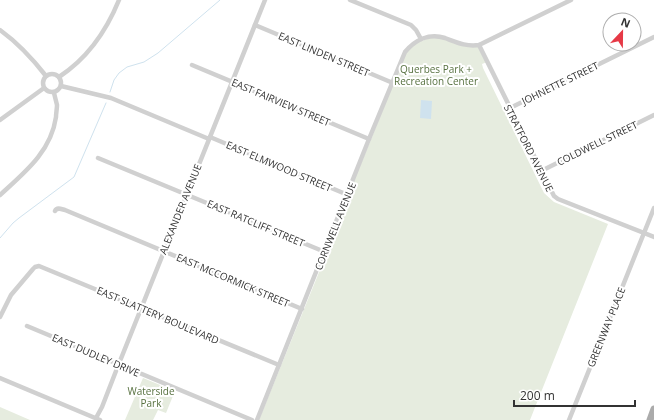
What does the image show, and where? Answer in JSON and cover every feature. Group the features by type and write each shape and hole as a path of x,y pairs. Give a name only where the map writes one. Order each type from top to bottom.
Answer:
{"main road":[{"path":"650,420 654,409"}],"street":[{"path":"59,77 73,67 92,48 99,39 119,0"},
{"name":"ALEXANDER AVENUE","path":"98,419 118,364 265,0"},
{"path":"350,0 411,25 421,39 427,37 441,37 463,45 472,46 479,45 570,0"},
{"name":"EAST LINDEN STREET","path":"255,25 393,83"},
{"path":"0,30 24,49 46,76"},
{"name":"JOHNETTE STREET","path":"510,108 654,37"},
{"name":"CORNWELL AVENUE","path":"257,420 406,52 412,45 421,39"},
{"name":"STRATFORD AVENUE","path":"479,45 555,197 654,238"},
{"name":"EAST FAIRVIEW STREET","path":"192,65 370,139"},
{"path":"55,74 59,77 61,86 58,90 49,92 44,88 42,82 46,76 55,74"},
{"name":"EAST ELMWOOD STREET","path":"61,86 110,98 348,195"},
{"path":"0,120 44,88"},
{"path":"0,195 29,169 50,138 55,121 57,105 54,92"},
{"name":"COLDWELL STREET","path":"541,171 654,115"},
{"name":"EAST RATCLIFF STREET","path":"98,158 325,252"},
{"name":"EAST MCCORMICK STREET","path":"54,211 58,208 65,210 302,309"},
{"name":"GREENWAY PLACE","path":"569,420 654,208"},
{"name":"EAST SLATTERY BOULEVARD","path":"0,317 11,295 33,269 37,266 41,266 279,365"},
{"name":"EAST DUDLEY DRIVE","path":"27,326 252,420"},
{"path":"0,378 98,419"}],"green space":[{"name":"Querbes Park + Recreation Center","path":"434,36 459,44 479,45 487,62 482,64 483,68 544,193 554,202 608,224 530,420 259,420 339,223 337,222 404,55 412,45"},
{"name":"Waterside Park","path":"143,378 175,391 166,413 158,410 153,420 125,420"},
{"path":"0,407 30,420 0,420"}],"water":[{"path":"421,100 432,101 431,119 420,118"}],"waterway":[{"path":"110,92 114,80 119,73 127,67 144,62 158,53 220,0"},
{"path":"0,238 19,218 74,177 106,103"}]}
